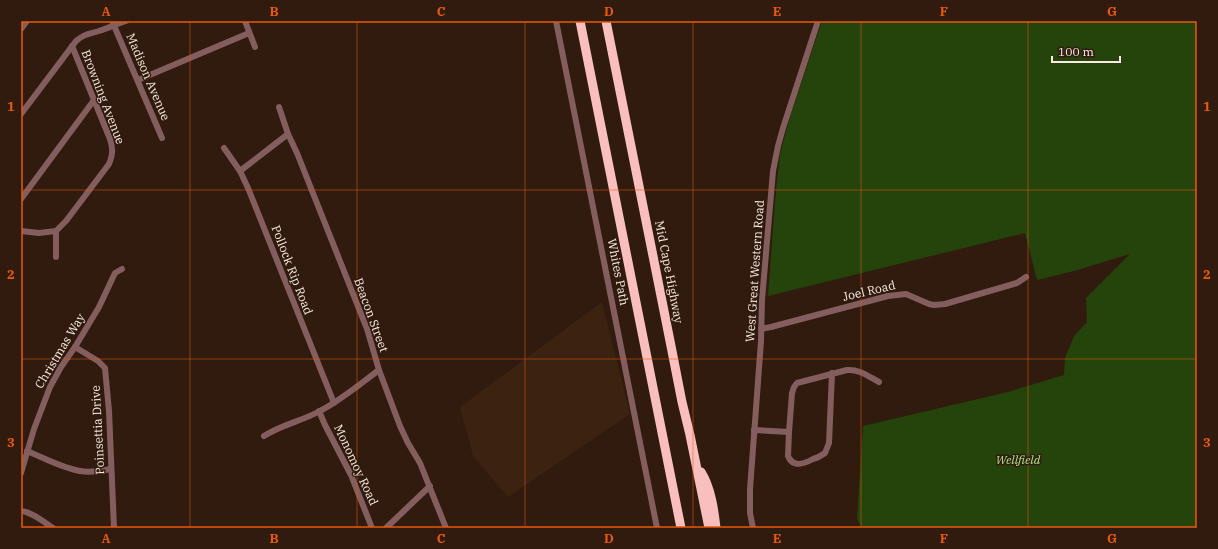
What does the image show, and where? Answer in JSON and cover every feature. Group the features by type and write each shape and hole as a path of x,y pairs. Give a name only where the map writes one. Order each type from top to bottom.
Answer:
{"highway":[{"path":"580,21 681,528"},
{"name":"Mid Cape Highway","path":"606,21 672,353 709,528"},
{"path":"697,466 708,487 716,528"}],"street":[{"path":"21,29 27,21"},
{"path":"21,114 81,36 98,31 113,23 126,21"},
{"path":"245,21 255,47"},
{"name":"Whites Path","path":"556,21 657,528"},
{"name":"West Great Western Road","path":"754,528 750,504 750,478 771,191 777,150 790,104 818,21"},
{"name":"Madison Avenue","path":"113,23 162,138"},
{"path":"138,80 250,33"},
{"name":"Browning Avenue","path":"56,231 66,221 108,164 112,154 110,139 72,46"},
{"path":"21,199 94,100"},
{"name":"Beacon Street","path":"279,107 288,134 357,301 367,329 378,370 400,426 420,463 446,528"},
{"path":"240,171 288,134"},
{"name":"Pollock Rip Road","path":"224,148 240,171 334,403"},
{"path":"21,231 39,233 56,231 56,257"},
{"name":"Christmas Way","path":"21,473 27,451 50,387 61,367 76,347 99,307 115,273 122,269"},
{"name":"Joel Road","path":"761,329 900,294 906,294 925,302 945,304 1017,283 1026,277"},
{"name":"Poinsettia Drive","path":"76,347 106,368 114,528"},
{"path":"264,436 277,428 319,412 334,403 378,370"},
{"path":"832,373 829,443 825,453 805,463 794,463 788,456 792,393 795,384 832,373 847,370 859,371 879,382"},
{"name":"Monomoy Road","path":"319,412 351,475 372,528"},
{"path":"754,430 789,432"},
{"path":"27,451 58,464 80,471 90,472 111,469"},
{"path":"386,528 430,486"},
{"path":"21,511 30,514 53,528"}],"shaded area":[{"path":"602,302 630,414 508,497 473,456 460,407"}],"green space":[{"name":"Wellfield","path":"822,21 1197,21 1197,528 862,528 857,519 863,426 1008,392 1064,375 1065,358 1074,336 1087,322 1086,298 1130,254 1074,271 1037,280 1025,233 768,296 780,154 790,117"}]}
